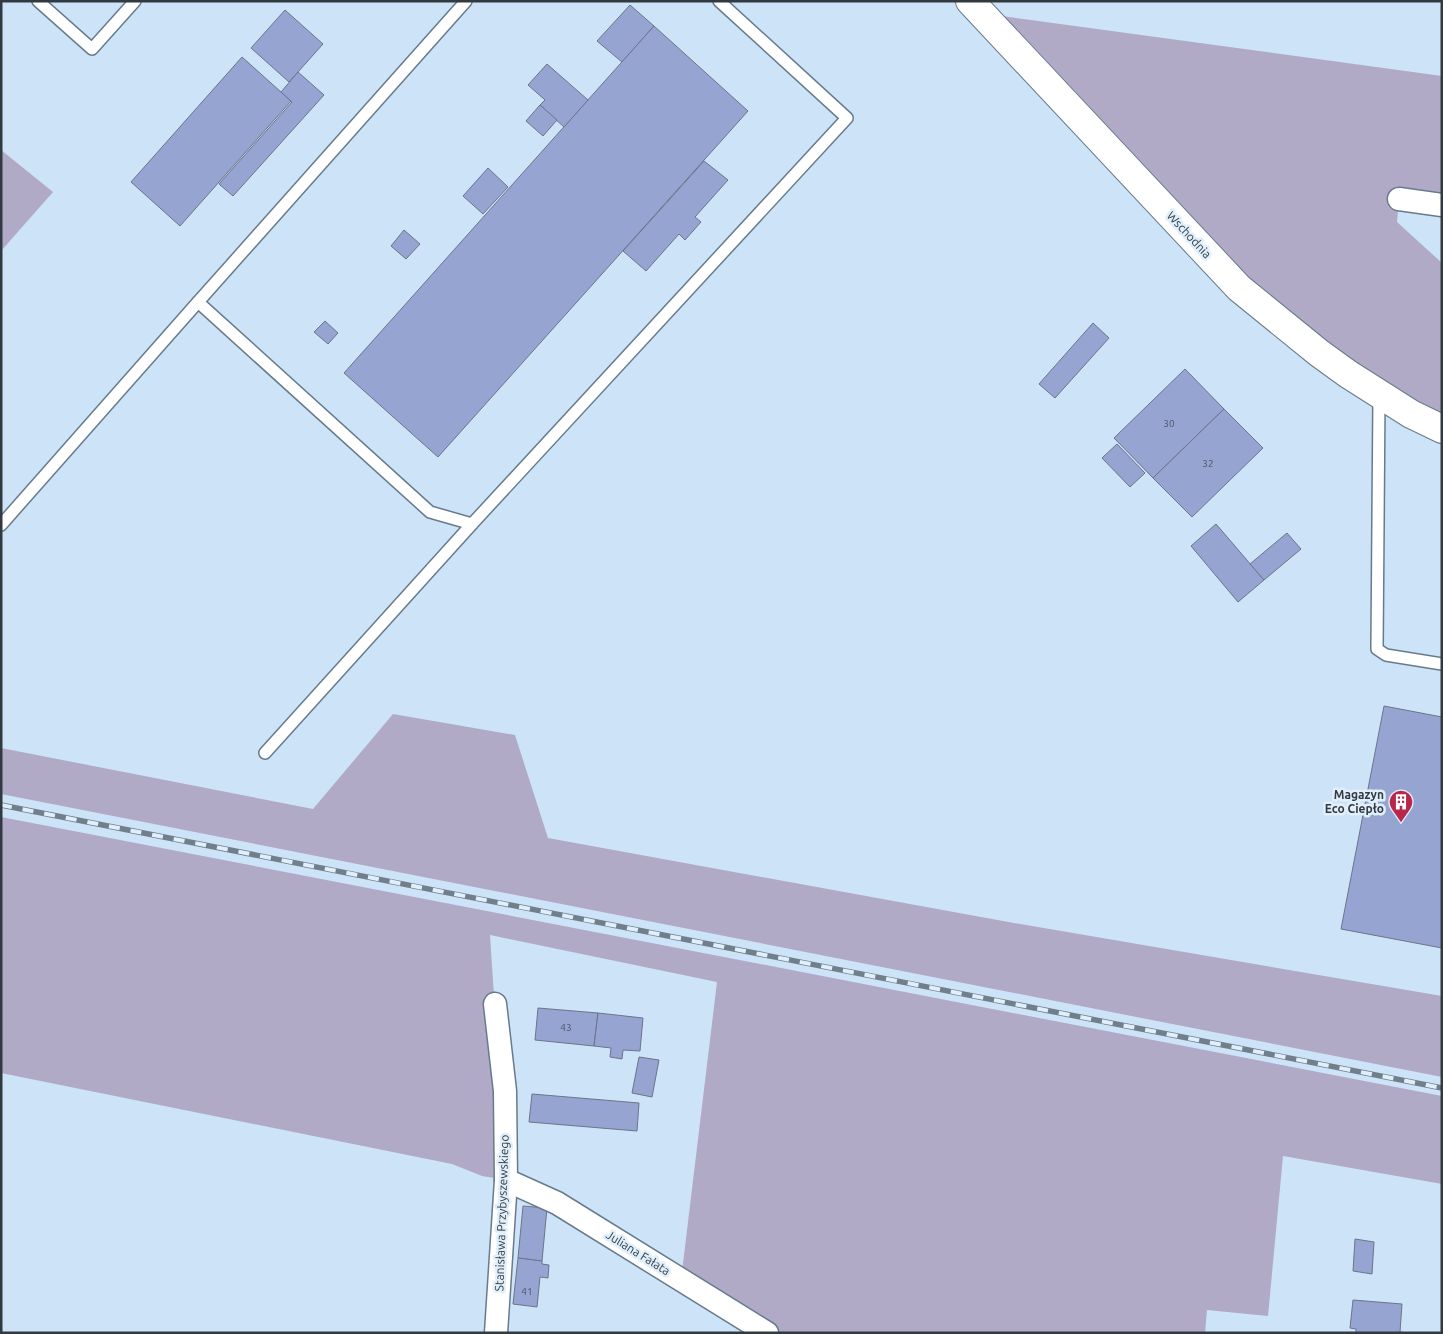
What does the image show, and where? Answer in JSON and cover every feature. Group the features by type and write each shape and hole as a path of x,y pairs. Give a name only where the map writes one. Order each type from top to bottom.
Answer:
{"street":[{"name":"Wschodnia","path":"970,1 1239,288 1319,353 1411,414 1442,429"},
{"path":"1399,199 1442,205"},
{"name":"Stanisława Przybyszewskiego","path":"495,1004 505,1091 506,1180 496,1333"},
{"name":"Juliana Fałata","path":"506,1180 557,1203 767,1333"}],"lane":[{"path":"38,1 92,49 135,1"},
{"path":"1,525 466,1"},
{"path":"265,753 472,524 846,118 719,1"},
{"path":"198,302 430,512 472,524"},
{"path":"1379,394 1377,649 1386,655 1442,664"}],"shaded area":[{"path":"980,13 1442,76 1442,205 1399,199 1397,222 1442,263 1442,429 1319,353"},
{"path":"1,150 53,192 1,251"},
{"path":"393,714 515,735 548,838 1014,923 1442,996 1442,1077 1,794 1,748 313,809"},
{"path":"1,817 1442,1096 1442,1184 1283,1156 1268,1316 1207,1310 1205,1333 767,1333 681,1280 717,982 490,935 506,1180 482,1176 452,1164 1,1073"}],"building":[{"path":"630,5 654,26 622,62 597,41"},
{"path":"285,10 323,44 289,82 251,48"},
{"path":"654,26 748,111 438,457 344,373"},
{"path":"242,57 291,101 180,226 131,182"},
{"path":"547,64 588,100 564,127 540,105 545,100 528,85"},
{"path":"298,72 324,95 233,196 219,184 292,102 281,92"},
{"path":"540,105 557,120 543,136 526,121"},
{"path":"704,161 728,180 695,217 701,222 685,240 679,234 646,271 623,251"},
{"path":"488,168 508,187 483,214 463,196"},
{"path":"404,230 420,244 406,259 391,246"},
{"path":"325,321 338,333 328,344 314,332"},
{"path":"1093,323 1109,338 1055,398 1039,384"},
{"path":"1185,369 1224,409 1153,478 1114,438"},
{"path":"1224,409 1263,448 1192,517 1153,478"},
{"path":"1117,444 1145,473 1130,487 1102,458"},
{"path":"1216,524 1264,580 1238,602 1191,546"},
{"path":"1287,533 1301,549 1264,580 1250,564"},
{"name":"Magazyn Eco Ciepło","path":"1384,706 1442,717 1442,948 1341,929"},
{"path":"538,1008 598,1013 594,1046 535,1040"},
{"path":"598,1013 643,1018 640,1051 623,1050 622,1059 610,1057 611,1048 594,1046"},
{"path":"639,1057 659,1060 652,1097 632,1093"},
{"path":"532,1094 639,1103 637,1131 529,1122"},
{"path":"523,1206 547,1208 542,1261 518,1258"},
{"path":"1355,1239 1374,1242 1372,1274 1353,1271"},
{"path":"518,1258 542,1261 542,1264 549,1265 548,1278 540,1277 537,1307 513,1304"},
{"path":"1353,1300 1402,1304 1400,1332 1407,1333 1356,1333 1356,1329 1350,1328"}],"railway":[{"path":"1,805 1442,1088"}],"place":[{"name":"Magazyn Eco Ciepło","path":"1401,823"}]}
